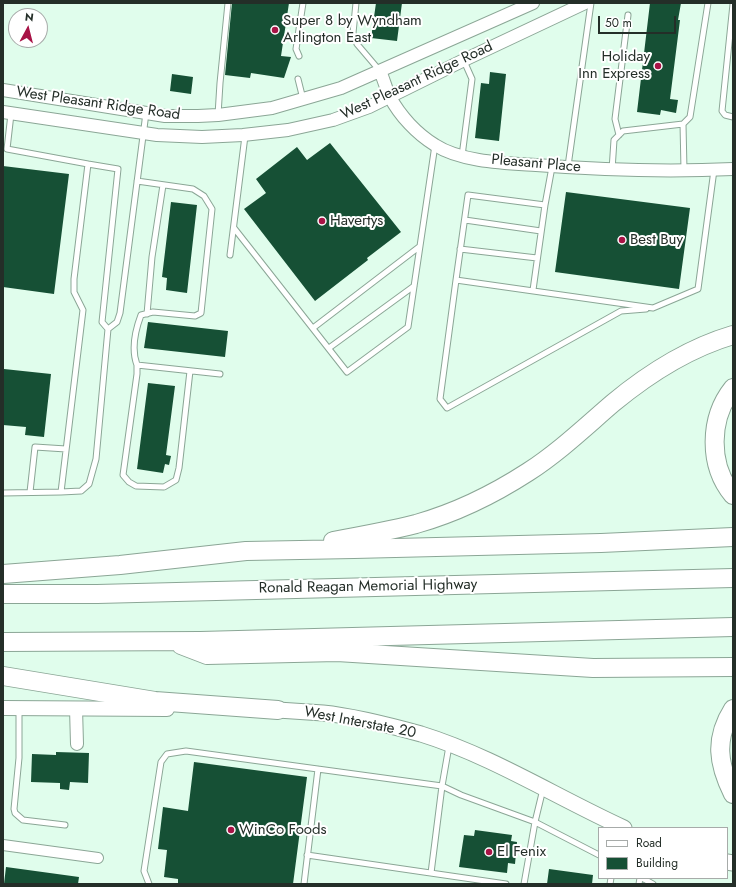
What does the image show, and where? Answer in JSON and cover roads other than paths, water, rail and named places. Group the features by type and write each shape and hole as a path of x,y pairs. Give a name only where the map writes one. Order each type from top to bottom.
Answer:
{"highway":[{"path":"3,574 120,565 333,541 378,533 417,523 473,502 529,472 583,430 613,403 656,372 690,352 720,338 733,335"},
{"path":"733,388 720,409 715,430 714,451 720,472 727,488 733,495"},
{"path":"246,551 593,543 733,537"},
{"name":"Ronald Reagan Memorial Highway","path":"3,594 96,594 733,578"},
{"path":"3,642 171,641 733,627"},
{"path":"171,641 207,655 337,652 593,668 733,667"},
{"path":"3,676 156,701 278,710"},
{"path":"733,709 727,719 721,736 719,752 722,770 733,794"}],"main road":[{"name":"West Interstate 20","path":"3,708 278,710 324,713 372,722 420,734 523,776 590,812 622,827"}],"street":[{"name":"West Pleasant Ridge Road","path":"3,90 171,116 218,115 272,108 341,88 533,3"},
{"name":"West Pleasant Ridge Road","path":"7,113 157,135 202,137 246,135 288,130 333,120 370,107 464,60 586,3"},
{"name":"Pleasant Place","path":"380,72 390,97 404,118 434,145 447,152 501,163 568,168 612,170 733,169"},
{"path":"76,708 77,744"},
{"path":"3,845 98,858"}],"lane":[{"path":"218,115 228,3"},
{"path":"299,56 296,49 302,3"},
{"path":"356,3 353,33 357,44 380,72"},
{"path":"568,168 591,3"},
{"path":"612,170 614,140 623,131 683,124 690,117 708,3"},
{"path":"733,4 722,111 725,115 733,117"},
{"path":"618,135 615,119 628,15"},
{"path":"462,156 472,79 464,60"},
{"path":"298,79 303,99"},
{"path":"3,493 81,491 89,484 96,459 108,329 102,322 118,169 5,150 7,113"},
{"path":"108,329 117,322 120,313 146,113"},
{"path":"683,124 684,170"},
{"path":"230,255 246,135"},
{"path":"234,228 347,372 408,327 434,145"},
{"path":"61,492 83,310 74,292 74,279 88,164"},
{"path":"533,290 552,166"},
{"path":"545,205 468,195 440,399 447,408 620,311 653,308 698,289 714,170"},
{"path":"137,181 193,189 204,196 212,209 200,313 195,316 153,312 141,315 135,334 134,359 137,365 137,374 123,475 129,482 136,486 164,487 176,480 179,468 190,371"},
{"path":"147,314 152,257 163,185"},
{"path":"464,220 541,231"},
{"path":"312,328 420,247"},
{"path":"460,249 537,258"},
{"path":"456,280 653,308"},
{"path":"329,348 414,286"},
{"path":"137,365 220,374"},
{"path":"30,492 36,447 66,448"},
{"path":"19,708 19,758 14,809 15,813 23,820 65,825"},
{"path":"431,873 442,786 449,745"},
{"path":"149,884 144,871 160,762 167,754 186,751 442,786 461,795 535,822 598,854"},
{"path":"304,884 318,769"},
{"path":"524,884 535,822 544,788"},
{"path":"307,855 506,884"},
{"path":"643,879 653,884"}],"place":[{"name":"Super 8 by Wyndham Arlington East","path":"275,30"},
{"name":"Holiday Inn Express","path":"658,66"},
{"name":"Havertys","path":"322,221"},
{"name":"Best Buy","path":"622,240"},
{"name":"WinCo Foods","path":"231,830"},
{"name":"El Fenix","path":"489,852"}]}
